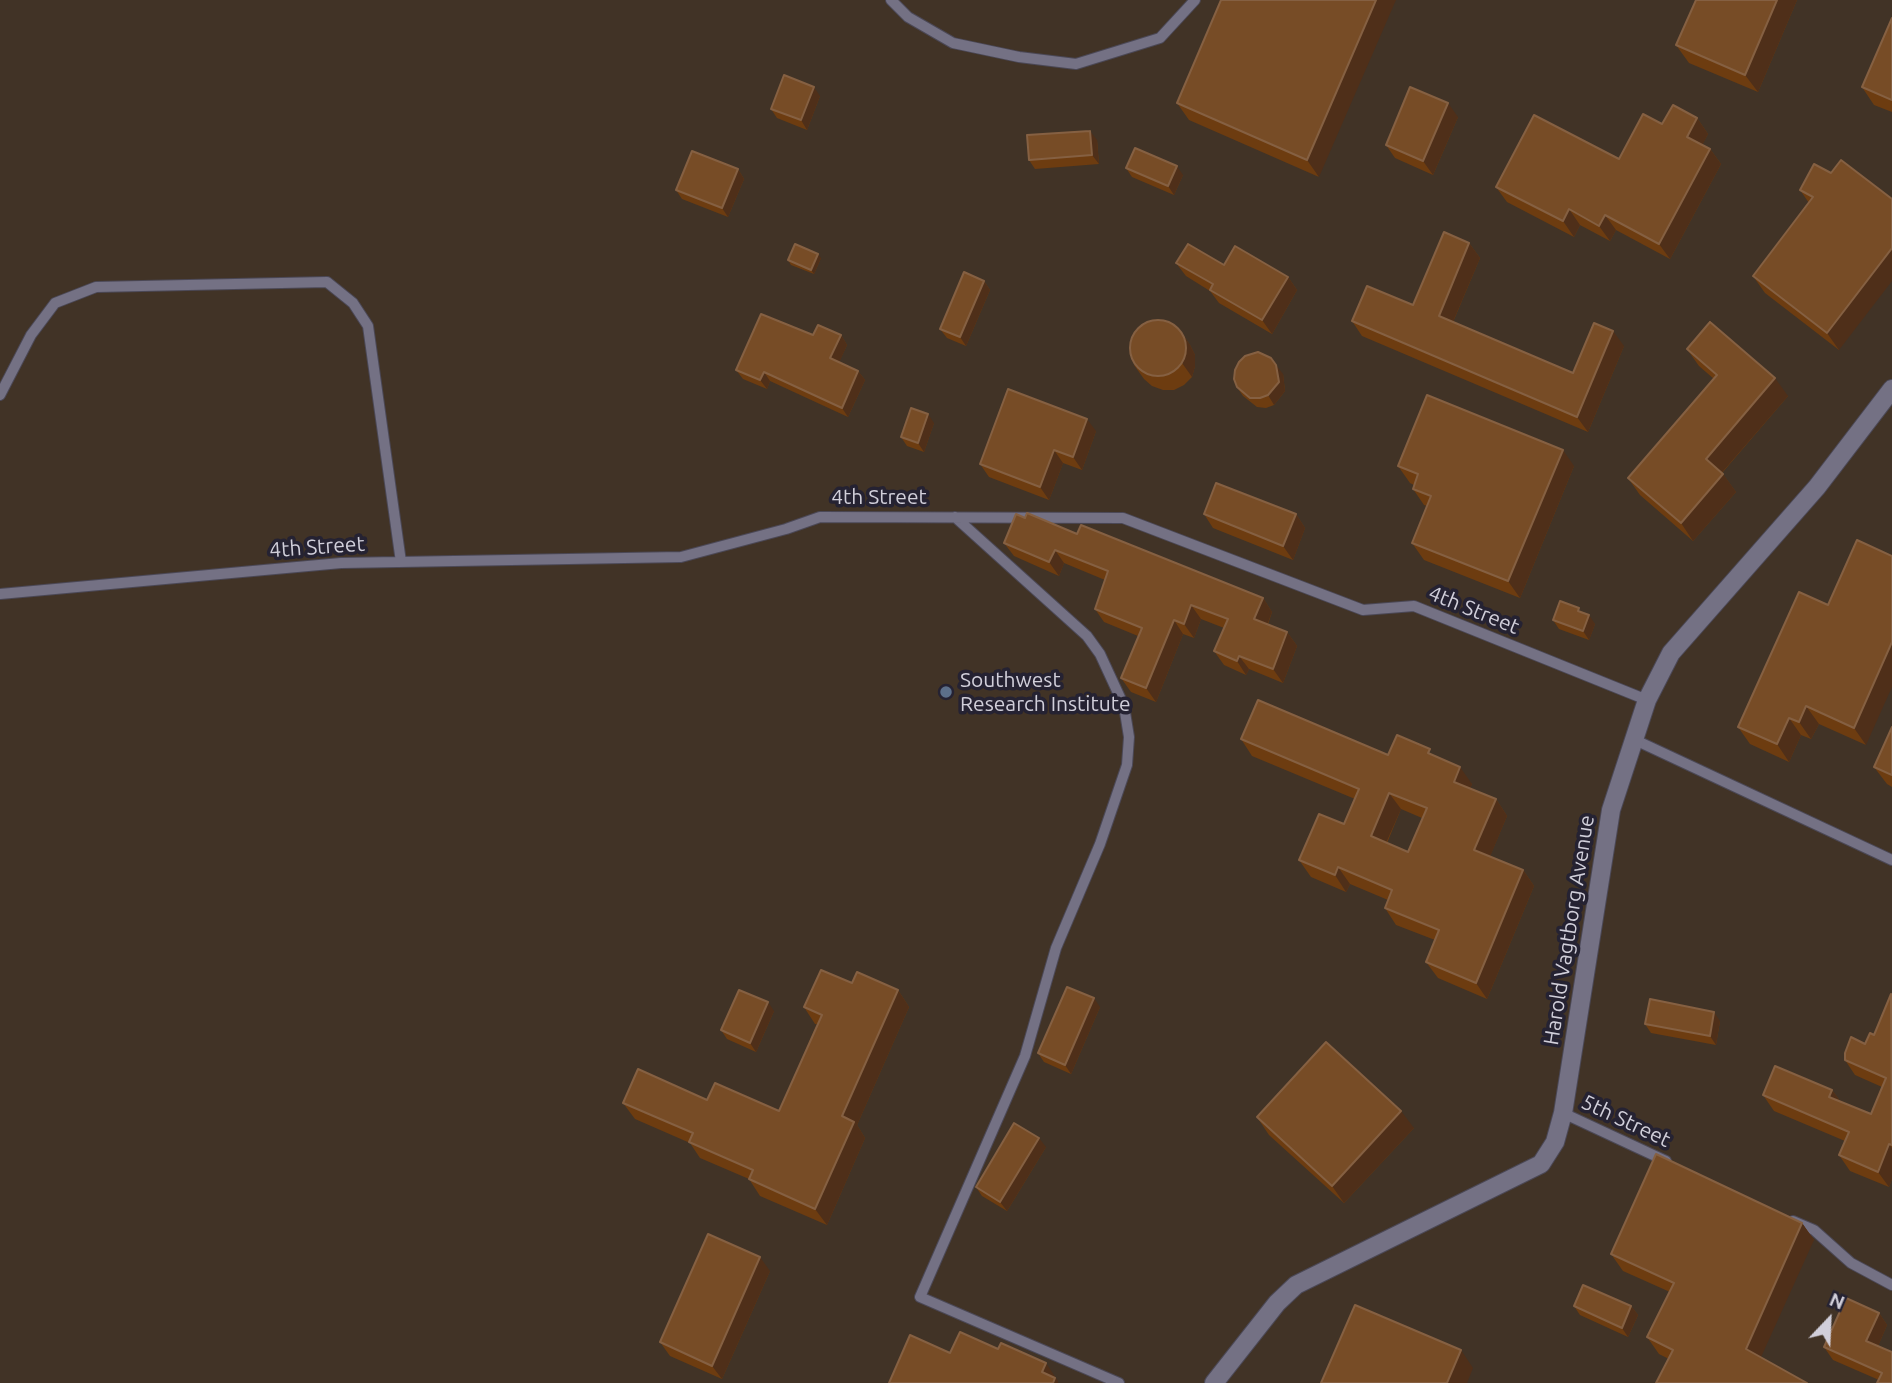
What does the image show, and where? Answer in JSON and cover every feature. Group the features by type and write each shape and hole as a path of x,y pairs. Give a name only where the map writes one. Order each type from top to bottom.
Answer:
{"street":[{"name":"Harold Vagtborg Avenue","path":"1214,1383 1277,1303 1296,1285 1541,1164 1555,1142 1563,1113 1611,810 1647,700 1671,653 1817,487 1892,389"}],"lane":[{"path":"891,0 908,17 953,43 1019,57 1076,64 1160,38 1195,0"},
{"path":"0,395 31,335 55,303 96,287 327,282 353,303 368,326 401,562"},
{"name":"4th Street","path":"0,594 341,563 681,557 820,517 1124,518 1363,610 1414,606 1647,700"},
{"path":"955,517 1087,636 1100,654 1124,706 1129,737 1127,765 1100,844 1055,948 1025,1056 919,1297 1119,1383"},
{"path":"1633,739 1892,860"},
{"name":"5th Street","path":"1563,1113 1679,1168"},
{"path":"1777,1213 1814,1230 1851,1263 1892,1285"}],"shaded area":[{"name":"Southwest Research Institute","path":"0,0 1892,0 1892,1383 0,1383"}],"building":[{"path":"1221,0 1376,0 1307,160 1177,103"},
{"path":"1696,0 1777,0 1745,75 1676,45"},
{"path":"1892,18 1892,100 1862,87"},
{"path":"784,75 814,87 801,120 771,109"},
{"path":"1410,87 1448,103 1423,161 1386,145"},
{"path":"1673,105 1697,118 1687,137 1710,149 1659,244 1605,215 1599,226 1569,209 1563,221 1496,187 1534,115 1619,159 1643,114 1662,124"},
{"path":"1090,131 1092,155 1029,160 1027,135"},
{"path":"1135,148 1177,166 1168,186 1126,168"},
{"path":"692,151 738,169 722,208 676,190"},
{"path":"1841,160 1892,199 1892,248 1827,333 1753,276 1813,197 1800,190 1814,164 1831,173"},
{"path":"1444,232 1469,243 1439,316 1573,373 1594,323 1613,331 1577,417 1352,321 1367,286 1413,305"},
{"path":"795,244 818,254 811,270 788,260"},
{"path":"1188,244 1224,265 1235,246 1288,277 1262,320 1210,290 1213,284 1176,263"},
{"path":"964,272 984,281 960,337 940,329"},
{"path":"761,314 813,335 818,325 841,335 830,358 858,371 842,408 764,372 760,380 736,370"},
{"path":"1152,320 1164,320 1174,324 1182,332 1186,348 1182,364 1174,372 1164,376 1152,376 1142,372 1134,364 1130,354 1130,342 1134,332 1142,324"},
{"path":"1710,322 1775,378 1706,459 1723,474 1681,523 1628,478 1717,375 1687,349"},
{"path":"1258,352 1271,358 1276,365 1279,382 1268,395 1250,398 1237,387 1235,370 1245,356"},
{"path":"1008,389 1087,419 1073,457 1054,450 1040,487 980,464"},
{"path":"1427,395 1563,450 1508,581 1412,543 1431,496 1413,489 1418,474 1398,466"},
{"path":"911,408 928,414 918,443 901,437"},
{"path":"1216,483 1296,514 1283,546 1204,514"},
{"path":"1027,513 1077,534 1081,525 1263,598 1254,619 1287,632 1273,669 1239,656 1237,661 1214,651 1228,619 1191,605 1184,624 1174,620 1146,688 1121,678 1142,628 1095,609 1108,571 1055,550 1049,562 1004,543 1016,514 1025,518"},
{"path":"1857,540 1892,556 1892,642 1854,728 1806,706 1799,722 1789,718 1777,744 1738,727 1799,592 1828,605"},
{"path":"1560,601 1589,615 1583,631 1553,620"},
{"path":"1258,700 1388,755 1397,735 1430,749 1428,753 1460,767 1454,782 1496,799 1474,850 1523,870 1476,983 1426,962 1439,930 1385,908 1392,890 1338,867 1335,875 1299,860 1319,814 1344,824 1359,789 1241,739","holes":["1389,793 1427,808 1408,852 1371,836"]},
{"path":"1892,727 1892,775 1874,767"},
{"path":"821,970 852,983 857,972 898,990 842,1116 854,1122 815,1209 749,1179 753,1170 689,1142 693,1133 623,1103 638,1069 707,1100 715,1083 779,1111 822,1015 804,1007"},
{"path":"1067,987 1094,998 1065,1065 1038,1053"},
{"path":"739,990 768,1002 750,1043 721,1030"},
{"path":"1891,994 1892,1145 1889,1144 1878,1172 1839,1155 1849,1132 1763,1095 1775,1066 1832,1090 1829,1097 1871,1114 1886,1078 1845,1060 1845,1053 1851,1037 1865,1044 1870,1033 1874,1035"},
{"path":"1650,999 1714,1012 1710,1036 1645,1024"},
{"path":"1326,1042 1401,1111 1332,1186 1257,1117"},
{"path":"1014,1123 1039,1138 1000,1202 976,1187"},
{"path":"1656,1154 1802,1223 1746,1349 1807,1383 1656,1383 1673,1350 1647,1337 1674,1283 1611,1254"},
{"path":"708,1234 760,1257 712,1366 660,1342"},
{"path":"1583,1285 1631,1306 1622,1328 1574,1306"},
{"path":"1846,1298 1879,1313 1866,1341 1892,1352 1892,1383 1877,1383 1882,1373 1824,1347"},
{"path":"1355,1305 1461,1350 1447,1383 1321,1383"},
{"path":"960,1332 998,1349 1001,1343 1046,1363 1042,1372 1055,1378 1053,1383 889,1383 910,1335 950,1353"}],"place":[{"name":"Southwest Research Institute","path":"946,692"}]}
